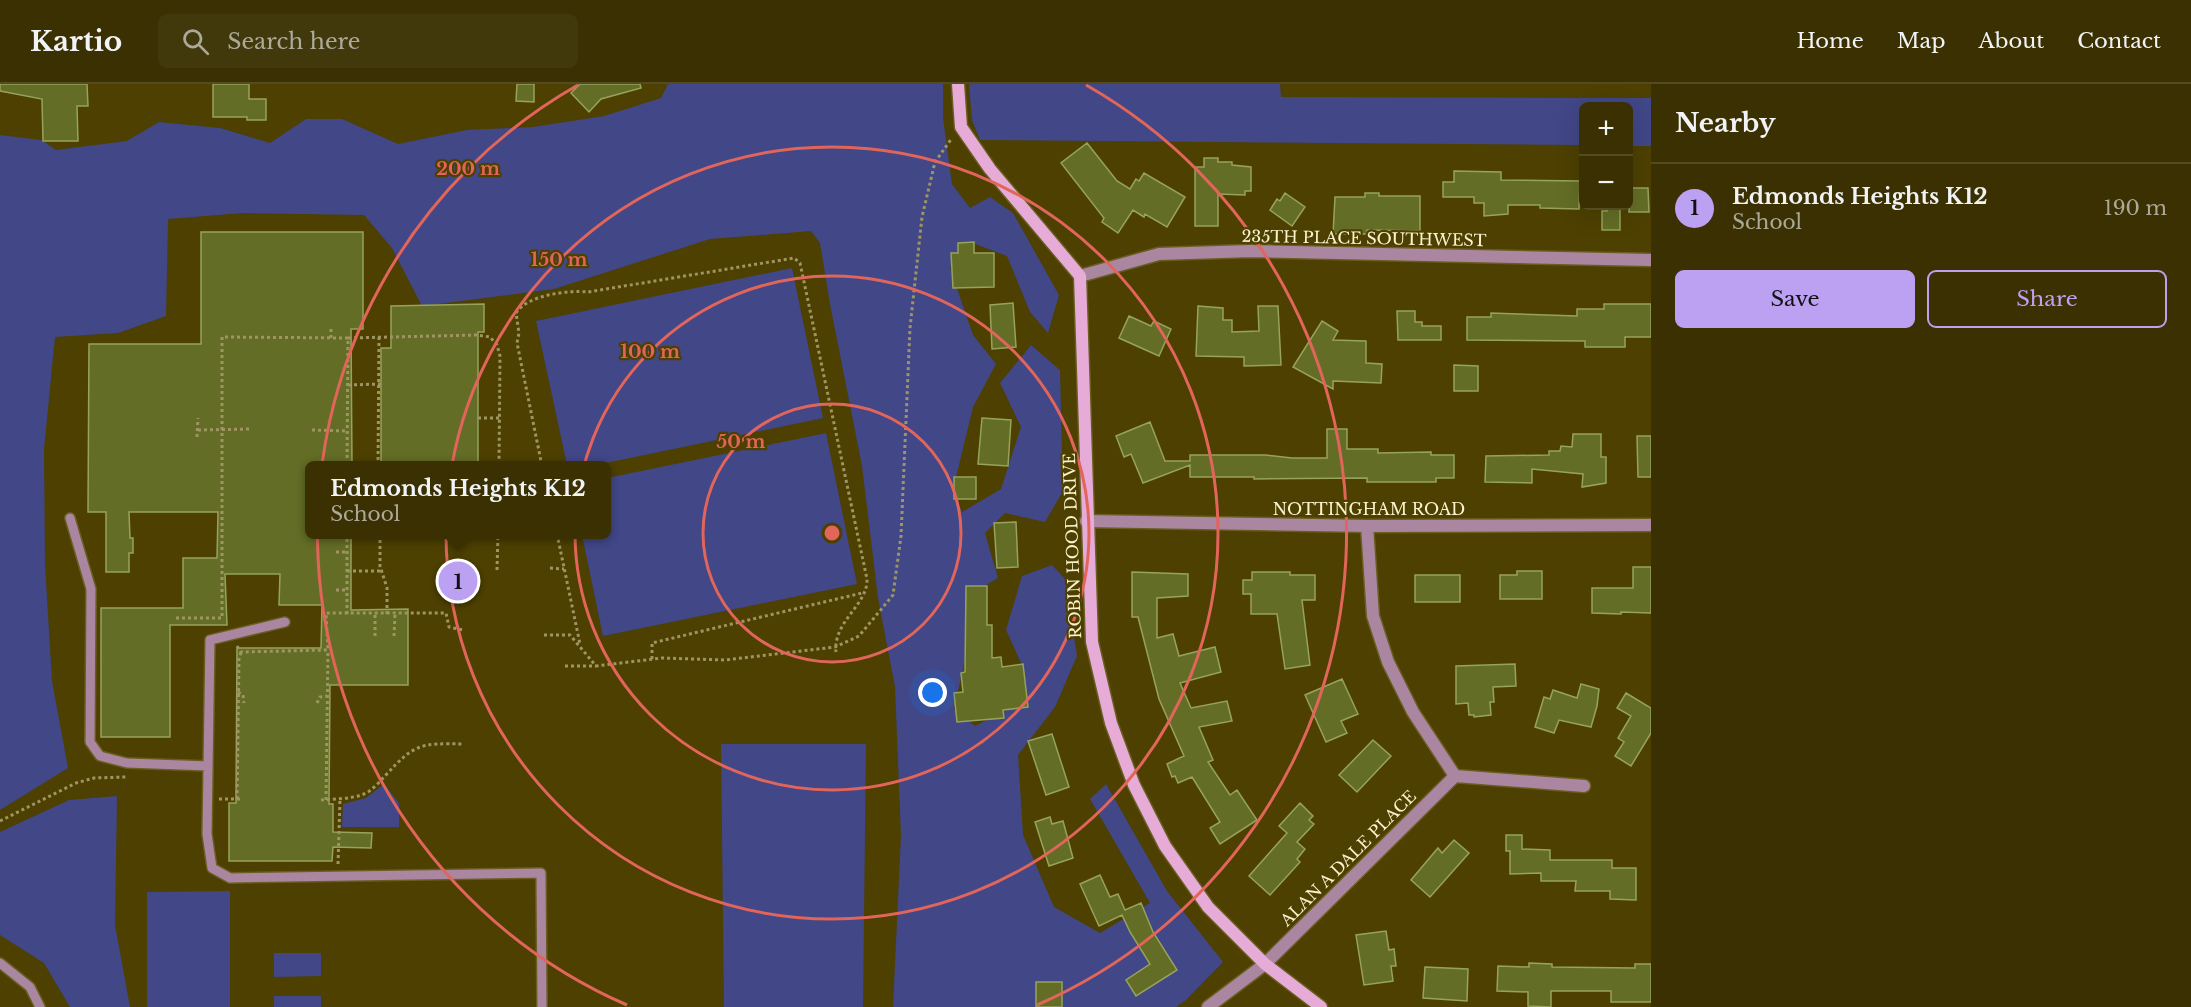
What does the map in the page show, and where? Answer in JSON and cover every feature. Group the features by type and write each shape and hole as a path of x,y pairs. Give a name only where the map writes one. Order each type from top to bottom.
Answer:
{"street":[{"path":"958,84 961,127 990,168 1080,276"},
{"name":"235TH PLACE SOUTHWEST","path":"1080,276 1159,254 1239,252 1651,260"},
{"name":"ROBIN HOOD DRIVE","path":"1080,276 1086,521 1092,642 1111,723 1134,785 1165,846 1208,908 1265,964 1321,1007"},
{"name":"NOTTINGHAM ROAD","path":"1086,521 1367,526 1651,525"},
{"path":"1367,526 1374,616 1388,662 1413,712 1455,776 1584,786"},
{"name":"ALAN A DALE PLACE","path":"1208,1007 1265,964 1455,776"}],"lane":[{"path":"70,518 91,589 90,742 100,756 128,763 208,766"},
{"path":"285,622 210,640 207,834 212,868 230,878 541,873 542,1007"},
{"path":"0,963 6,965 30,987 40,1007"}],"path":[{"path":"565,666 596,666 652,659 725,660 835,647 859,636 893,595 902,536 910,328 922,218 935,162 961,127"},
{"path":"541,461 517,343 519,333 516,313 520,306 552,293 573,290 588,292 794,258 800,263 867,585 838,634 836,652"},
{"path":"237,337 238,329"},
{"path":"331,329 331,338"},
{"path":"176,618 222,618 222,336 348,338 477,335 490,337 497,345 500,356 500,461"},
{"path":"378,461 379,337"},
{"path":"347,461 348,338"},
{"path":"348,385 380,384"},
{"path":"197,437 198,418"},
{"path":"478,418 500,418"},
{"path":"198,430 251,429"},
{"path":"312,430 347,431"},
{"path":"347,539 347,614"},
{"path":"380,539 381,571 387,588 387,614"},
{"path":"497,570 498,539"},
{"path":"558,539 580,646"},
{"path":"336,552 347,552"},
{"path":"550,568 564,569"},
{"path":"347,572 381,571"},
{"path":"336,590 347,590"},
{"path":"652,659 651,643 863,593"},
{"path":"463,630 449,627 446,613 326,613 328,651 324,800 365,794 402,756 415,748 431,743 463,744"},
{"path":"375,614 375,636"},
{"path":"394,636 395,614"},
{"path":"228,634 241,652"},
{"path":"544,635 570,635 596,666"},
{"path":"241,652 328,651"},
{"path":"208,800 238,799 238,658 241,652"},
{"path":"238,692 243,695 244,703"},
{"path":"317,703 320,697 327,695"},
{"path":"0,821 76,783 94,778 126,778 128,763"},
{"path":"338,878 340,799"}],"shaded area":[{"path":"668,84 943,84 943,118 952,184 970,208 990,197 1013,213 1059,295 1048,333 1030,312 1007,256 970,242 950,268 973,335 996,364 973,407 953,490 962,512 1001,489 1021,427 1000,383 1031,345 1060,370 1063,491 1045,522 1005,513 985,533 998,578 969,595 968,647 954,709 975,726 1011,708 1022,665 1006,630 1022,576 1052,565 1065,579 1077,656 1055,707 1018,755 1023,835 1054,907 1100,933 1150,903 1090,799 1106,784 1167,891 1223,962 1186,1000 1176,1007 893,1007 901,835 895,687 878,598 862,466 820,243 811,231 710,239 554,289 422,306 392,248 364,215 243,213 168,219 166,316 118,333 55,337 44,449 45,565 52,681 68,768 0,810 0,135 41,140 56,150 127,141 159,122 220,128 270,143 306,119 342,119 398,144 467,130 533,127 604,116 661,98"},
{"path":"969,84 1280,84 1281,97 1651,98 1651,146 1633,146 1633,102 1579,102 1579,145 980,140 972,120"},
{"path":"792,268 823,418 611,462 566,461 536,321"},
{"path":"826,433 857,584 603,636 583,539 611,539 611,477"},
{"path":"721,744 866,744 863,1007 724,1007"},
{"path":"384,784 399,803 399,827 342,827 343,804 366,798"},
{"path":"117,796 115,925 130,1007 70,1007 44,963 0,935 0,832 69,800"},
{"path":"230,891 230,1007 147,1007 147,892"},
{"path":"274,953 321,953 321,976 274,977"},
{"path":"274,996 321,996 321,1007 274,1007"}],"building":[{"path":"0,84 87,84 88,106 77,106 78,141 43,141 42,99 0,91"},
{"path":"213,84 249,84 249,99 266,99 266,120 247,120 247,117 213,117"},
{"path":"517,84 534,84 534,102 516,101"},
{"path":"580,84 640,84 641,88 601,99 589,112 571,93"},
{"path":"1087,143 1117,181 1130,189 1136,179 1139,181 1144,173 1185,197 1167,227 1133,210 1118,233 1102,222 1104,218 1061,163"},
{"path":"1204,158 1218,158 1218,162 1232,162 1232,165 1251,167 1251,191 1245,191 1245,195 1218,194 1218,226 1195,226 1195,167 1204,167"},
{"path":"1454,171 1501,172 1501,180 1579,181 1579,209 1508,205 1508,214 1484,216 1484,203 1474,203 1474,197 1443,197 1443,182 1454,182"},
{"path":"1633,188 1648,188 1649,212 1629,212 1633,210"},
{"path":"1285,193 1305,207 1292,226 1270,210 1277,199 1280,201"},
{"path":"1365,193 1379,193 1379,196 1420,196 1420,231 1367,230 1367,234 1333,234 1335,197 1365,197"},
{"path":"1620,210 1620,230 1602,230 1602,211"},
{"path":"201,232 363,232 363,329 351,329 352,461 305,461 305,539 351,539 351,610 408,609 408,685 330,685 329,804 333,804 333,832 372,833 371,848 333,847 332,861 229,861 229,803 236,803 237,648 321,648 322,605 279,605 280,574 225,574 227,625 170,625 170,737 101,737 101,608 183,608 183,558 217,558 218,512 129,512 133,553 129,553 129,572 106,572 106,512 88,512 89,344 201,344"},
{"path":"974,242 974,253 994,253 994,287 953,288 951,253 958,253 958,243"},
{"path":"1013,303 1016,347 992,349 990,305"},
{"path":"484,304 484,332 478,332 478,461 381,461 381,348 391,348 391,306"},
{"path":"1604,304 1651,304 1651,337 1625,337 1625,347 1585,347 1585,341 1467,340 1467,317 1491,317 1491,313 1577,316 1577,309 1604,309"},
{"path":"1198,306 1223,308 1223,320 1232,320 1232,332 1259,331 1258,306 1278,306 1281,365 1244,366 1244,357 1196,356"},
{"path":"1397,311 1415,311 1415,322 1422,322 1422,326 1441,326 1441,340 1398,340"},
{"path":"1129,316 1151,326 1154,321 1171,329 1159,356 1119,338"},
{"path":"1322,321 1338,331 1333,340 1366,341 1366,363 1382,364 1381,383 1333,381 1333,389 1293,367"},
{"path":"1454,365 1478,366 1478,391 1454,391"},
{"path":"982,418 1011,420 1008,466 978,464"},
{"path":"1150,422 1165,461 1190,461 1190,455 1327,458 1327,429 1347,429 1347,449 1378,449 1378,453 1431,452 1431,455 1454,455 1454,478 1436,478 1436,482 1367,482 1367,478 1190,477 1190,465 1143,483 1131,454 1124,457 1116,436"},
{"path":"1573,434 1601,434 1601,457 1606,457 1606,483 1582,487 1583,474 1532,469 1532,483 1485,482 1486,456 1549,455 1549,451 1560,451 1561,446 1572,447"},
{"path":"1637,436 1651,436 1651,477 1638,477"},
{"path":"954,477 976,477 976,499 954,499"},
{"path":"1016,522 1018,567 997,568 994,523"},
{"path":"1633,567 1651,567 1651,613 1592,613 1592,588 1633,588"},
{"path":"1517,571 1542,571 1542,599 1500,599 1500,575 1517,575"},
{"path":"1132,572 1188,574 1188,596 1157,598 1157,638 1173,634 1179,656 1215,647 1221,672 1180,683 1191,708 1227,701 1232,721 1199,727 1213,760 1208,762 1230,795 1237,790 1257,820 1220,844 1210,828 1220,822 1192,777 1178,783 1175,776 1172,777 1167,764 1184,756 1159,699 1138,617 1132,617"},
{"path":"1252,572 1290,572 1290,575 1315,575 1315,600 1302,600 1310,665 1285,669 1277,614 1251,614 1251,594 1243,594 1243,580 1252,580"},
{"path":"1415,575 1460,575 1460,602 1415,602"},
{"path":"966,586 987,586 987,625 992,625 992,658 1001,657 1002,667 1023,664 1028,707 1003,710 1004,718 957,722 954,693 963,692 961,673 965,672"},
{"path":"1515,664 1516,686 1493,687 1494,702 1490,702 1491,715 1474,717 1474,715 1469,715 1468,703 1456,704 1456,666"},
{"path":"1342,679 1358,714 1341,721 1347,733 1326,742 1305,695"},
{"path":"1581,684 1599,689 1591,727 1559,720 1554,733 1535,727 1544,697 1550,699 1553,690 1577,698"},
{"path":"1626,693 1651,708 1651,733 1631,766 1615,756 1624,742 1618,738 1631,716 1617,708"},
{"path":"1052,734 1069,787 1046,795 1028,741"},
{"path":"1373,740 1391,756 1357,792 1339,775"},
{"path":"1300,803 1313,816 1309,820 1314,824 1297,842 1305,849 1297,859 1300,862 1270,895 1249,876 1287,833 1279,826"},
{"path":"1050,817 1052,824 1063,821 1073,858 1049,866 1035,822"},
{"path":"1506,835 1522,835 1522,849 1550,850 1550,860 1612,860 1612,868 1636,868 1636,900 1610,899 1610,891 1575,891 1576,881 1541,881 1541,873 1510,874 1510,851 1506,851"},
{"path":"1454,840 1469,853 1430,897 1411,880 1438,848 1442,853"},
{"path":"1100,875 1110,897 1118,894 1125,910 1141,903 1153,932 1177,970 1136,996 1126,980 1150,964 1122,915 1099,926 1080,884"},
{"path":"1386,931 1389,950 1394,949 1396,966 1391,966 1393,981 1364,985 1356,935"},
{"path":"1529,963 1552,964 1552,967 1635,968 1635,964 1651,964 1651,1002 1611,1002 1611,991 1551,991 1551,1007 1528,1006 1528,992 1497,991 1498,966 1529,967"},
{"path":"1425,967 1468,969 1467,1001 1423,998"},
{"path":"1036,982 1062,982 1062,1007 1036,1007"}],"place":[{"name":"Edmonds Heights K12","path":"458,581"}]}
